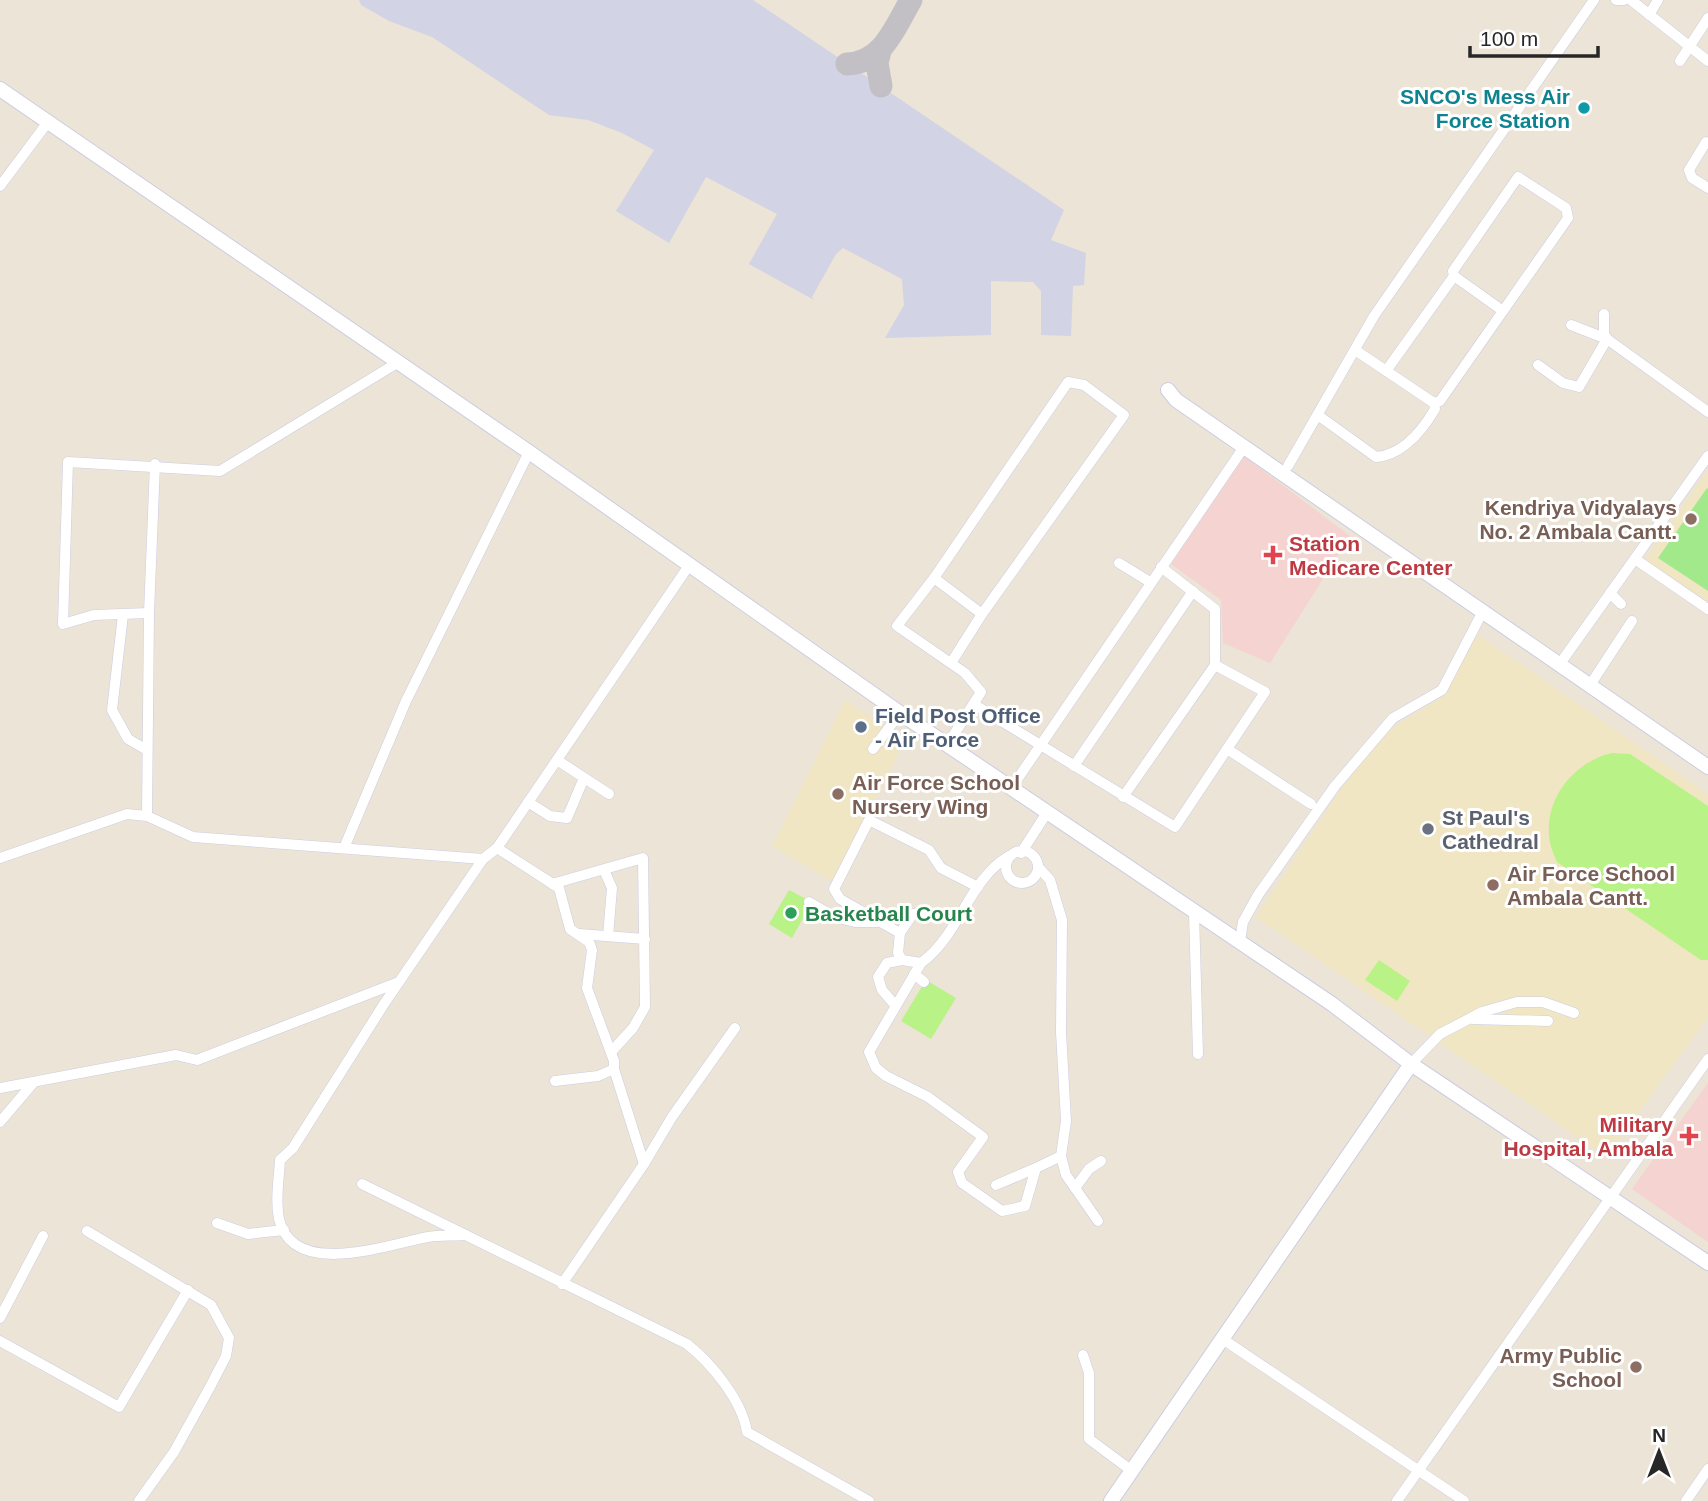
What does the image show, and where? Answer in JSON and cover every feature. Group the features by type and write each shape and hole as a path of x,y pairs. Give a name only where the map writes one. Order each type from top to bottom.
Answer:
{"street":[{"path":"1288,466 1374,316 1594,0"},
{"path":"1616,0 1624,0"},
{"path":"1631,0 1708,61"},
{"path":"1649,15 1658,0"},
{"path":"1680,61 1708,18"},
{"path":"0,89 529,452 901,713 1332,1004 1411,1065 1610,1195 1708,1263"},
{"path":"0,186 48,122"},
{"path":"1706,142 1689,170 1689,175 1708,188"},
{"path":"1355,350 1386,371 1434,402 1440,401 1568,218 1566,208 1518,177 1484,223 1453,271 1454,276 1386,371"},
{"path":"1454,276 1503,311"},
{"path":"1604,314 1604,334 1607,339"},
{"path":"1571,326 1607,339 1708,412"},
{"path":"1538,365 1563,383 1579,387 1607,339"},
{"path":"149,613 94,615 63,624 68,462 155,464 220,471 397,363"},
{"path":"948,744 981,692 978,686 951,663 897,626 934,578 1068,382 1084,385 1124,415 982,614 951,663"},
{"path":"1708,757 1288,466 1170,388 1176,400 1708,767"},
{"path":"1319,416 1376,457 1389,456 1422,427 1435,409 1434,402"},
{"path":"1012,787 1244,447"},
{"path":"344,848 405,701 529,452"},
{"path":"1564,659 1708,456"},
{"path":"147,816 149,613 155,464"},
{"path":"1635,559 1708,609"},
{"path":"1119,563 1150,582"},
{"path":"466,1235 429,1237 332,1256 290,1241 279,1221 277,1196 280,1160 293,1148 399,982 483,859 497,848 690,564"},
{"path":"1123,797 1215,665 1215,608 1161,567"},
{"path":"934,578 982,614"},
{"path":"1074,766 1193,592"},
{"path":"1610,593 1621,604"},
{"path":"1240,941 1243,922 1258,895 1335,786 1393,718 1442,690 1482,613"},
{"path":"123,615 112,710 128,740 148,750"},
{"path":"1594,679 1632,621"},
{"path":"975,705 1175,827 1265,692 1215,665"},
{"path":"873,749 901,713"},
{"path":"1227,749 1311,804"},
{"path":"557,760 609,794"},
{"path":"528,802 550,816 567,818 584,778"},
{"path":"1021,853 1048,811"},
{"path":"0,858 127,814 147,816 194,837 483,859"},
{"path":"903,930 883,923 845,902 834,889 869,820 929,850 941,868 978,887"},
{"path":"497,848 559,888 570,929 589,942 592,950 587,988 611,1052 643,1164"},
{"path":"1037,1168 1025,1206 1002,1211 962,1183 958,1172 961,1164 983,1137 928,1097 886,1076 871,1060 869,1052 921,963 932,955 963,915 987,871 1009,856 1021,853 1032,857 1050,880 1062,920 1061,1031 1066,1121 1061,1156 1066,1175 1098,1221"},
{"path":"1009,856 1005,867 1018,880 1033,881 1039,874 1039,868"},
{"path":"552,884 643,858 645,1007 633,1028 611,1052"},
{"path":"604,870 612,888 608,936"},
{"path":"809,902 843,919 883,923"},
{"path":"843,919 838,911 846,906 845,902"},
{"path":"1194,913 1198,1054"},
{"path":"902,960 898,953 903,930 913,914 963,915"},
{"path":"579,934 645,939"},
{"path":"895,1005 882,990 878,977 887,963 902,960 921,963"},
{"path":"914,974 924,982"},
{"path":"0,1088 176,1055 197,1060 399,982"},
{"path":"1111,1501 1411,1065 1440,1034 1469,1019 1517,1002 1543,1002 1574,1013"},
{"path":"1469,1019 1548,1021"},
{"path":"562,1283 672,1117 735,1028"},
{"path":"1397,1501 1708,1059"},
{"path":"555,1081 598,1076 614,1069"},
{"path":"0,1122 34,1082"},
{"path":"996,1185 1061,1156"},
{"path":"1075,1188 1089,1168 1101,1161"},
{"path":"362,1184 687,1344 701,1355 731,1396 745,1418 747,1432 869,1501"},
{"path":"217,1223 248,1234 284,1230"},
{"path":"87,1231 211,1305 223,1322 229,1338 226,1356 174,1452 139,1501"},
{"path":"0,1318 43,1236"},
{"path":"0,1341 119,1407 188,1290"},
{"path":"1224,1339 1464,1501"},
{"path":"1083,1355 1089,1373 1089,1439 1132,1471"},
{"path":"1686,1501 1708,1469"}],"shaded area":[{"path":"359,0 753,0 1064,210 1051,240 1086,253 1084,285 1073,286 1071,336 1041,335 1041,291 1033,282 991,281 991,335 885,338 904,305 902,279 843,248 836,254 812,297 814,300 749,264 777,214 706,177 669,243 616,211 654,150 622,133 588,120 549,115 432,37 389,21 361,5"},
{"path":"1244,456 1350,536 1270,663 1223,643 1221,600 1171,564"},
{"name":"Kendriya Vidyalays No. 2 Ambala Cantt.","path":"1708,470 1708,603 1645,561"},
{"name":"Air Force School Ambala Cantt.","path":"1477,634 1708,794 1708,1017 1617,1142 1608,1149 1592,1147 1256,917 1354,770 1388,731 1443,696"},
{"name":"Air Force School Nursery Wing","path":"845,700 905,741 832,881 772,846"},
{"name":"Military Hospital, Ambala","path":"1708,1083 1708,1242 1632,1189"}],"green space":[{"name":"Kendriya Vidyalays No. 2 Ambala Cantt.","path":"1708,489 1708,591 1658,558"},
{"path":"1612,753 1630,754 1708,806 1708,960 1701,960 1557,862 1549,835 1549,821 1558,794 1575,772 1599,757"},
{"name":"Basketball Court","path":"789,890 812,902 792,938 769,924"},
{"path":"1379,960 1410,981 1397,1001 1365,980"},
{"path":"926,980 956,998 931,1039 901,1021"}],"taxiway":[{"path":"847,64 859,62 879,50 911,0"},
{"path":"880,51 877,63 881,86"}],"place":[{"name":"SNCO's Mess Air Force Station","path":"1584,108"},
{"name":"Kendriya Vidyalays No. 2 Ambala Cantt.","path":"1691,519"},
{"name":"Station Medicare Center","path":"1273,555"},
{"name":"Field Post Office - Air Force","path":"861,727"},
{"name":"Air Force School Nursery Wing","path":"838,794"},
{"name":"St Paul's Cathedral","path":"1428,829"},
{"name":"Air Force School Ambala Cantt.","path":"1493,885"},
{"name":"Basketball Court","path":"791,913"},
{"name":"Military Hospital, Ambala","path":"1689,1136"},
{"name":"Army Public School","path":"1636,1367"}]}
